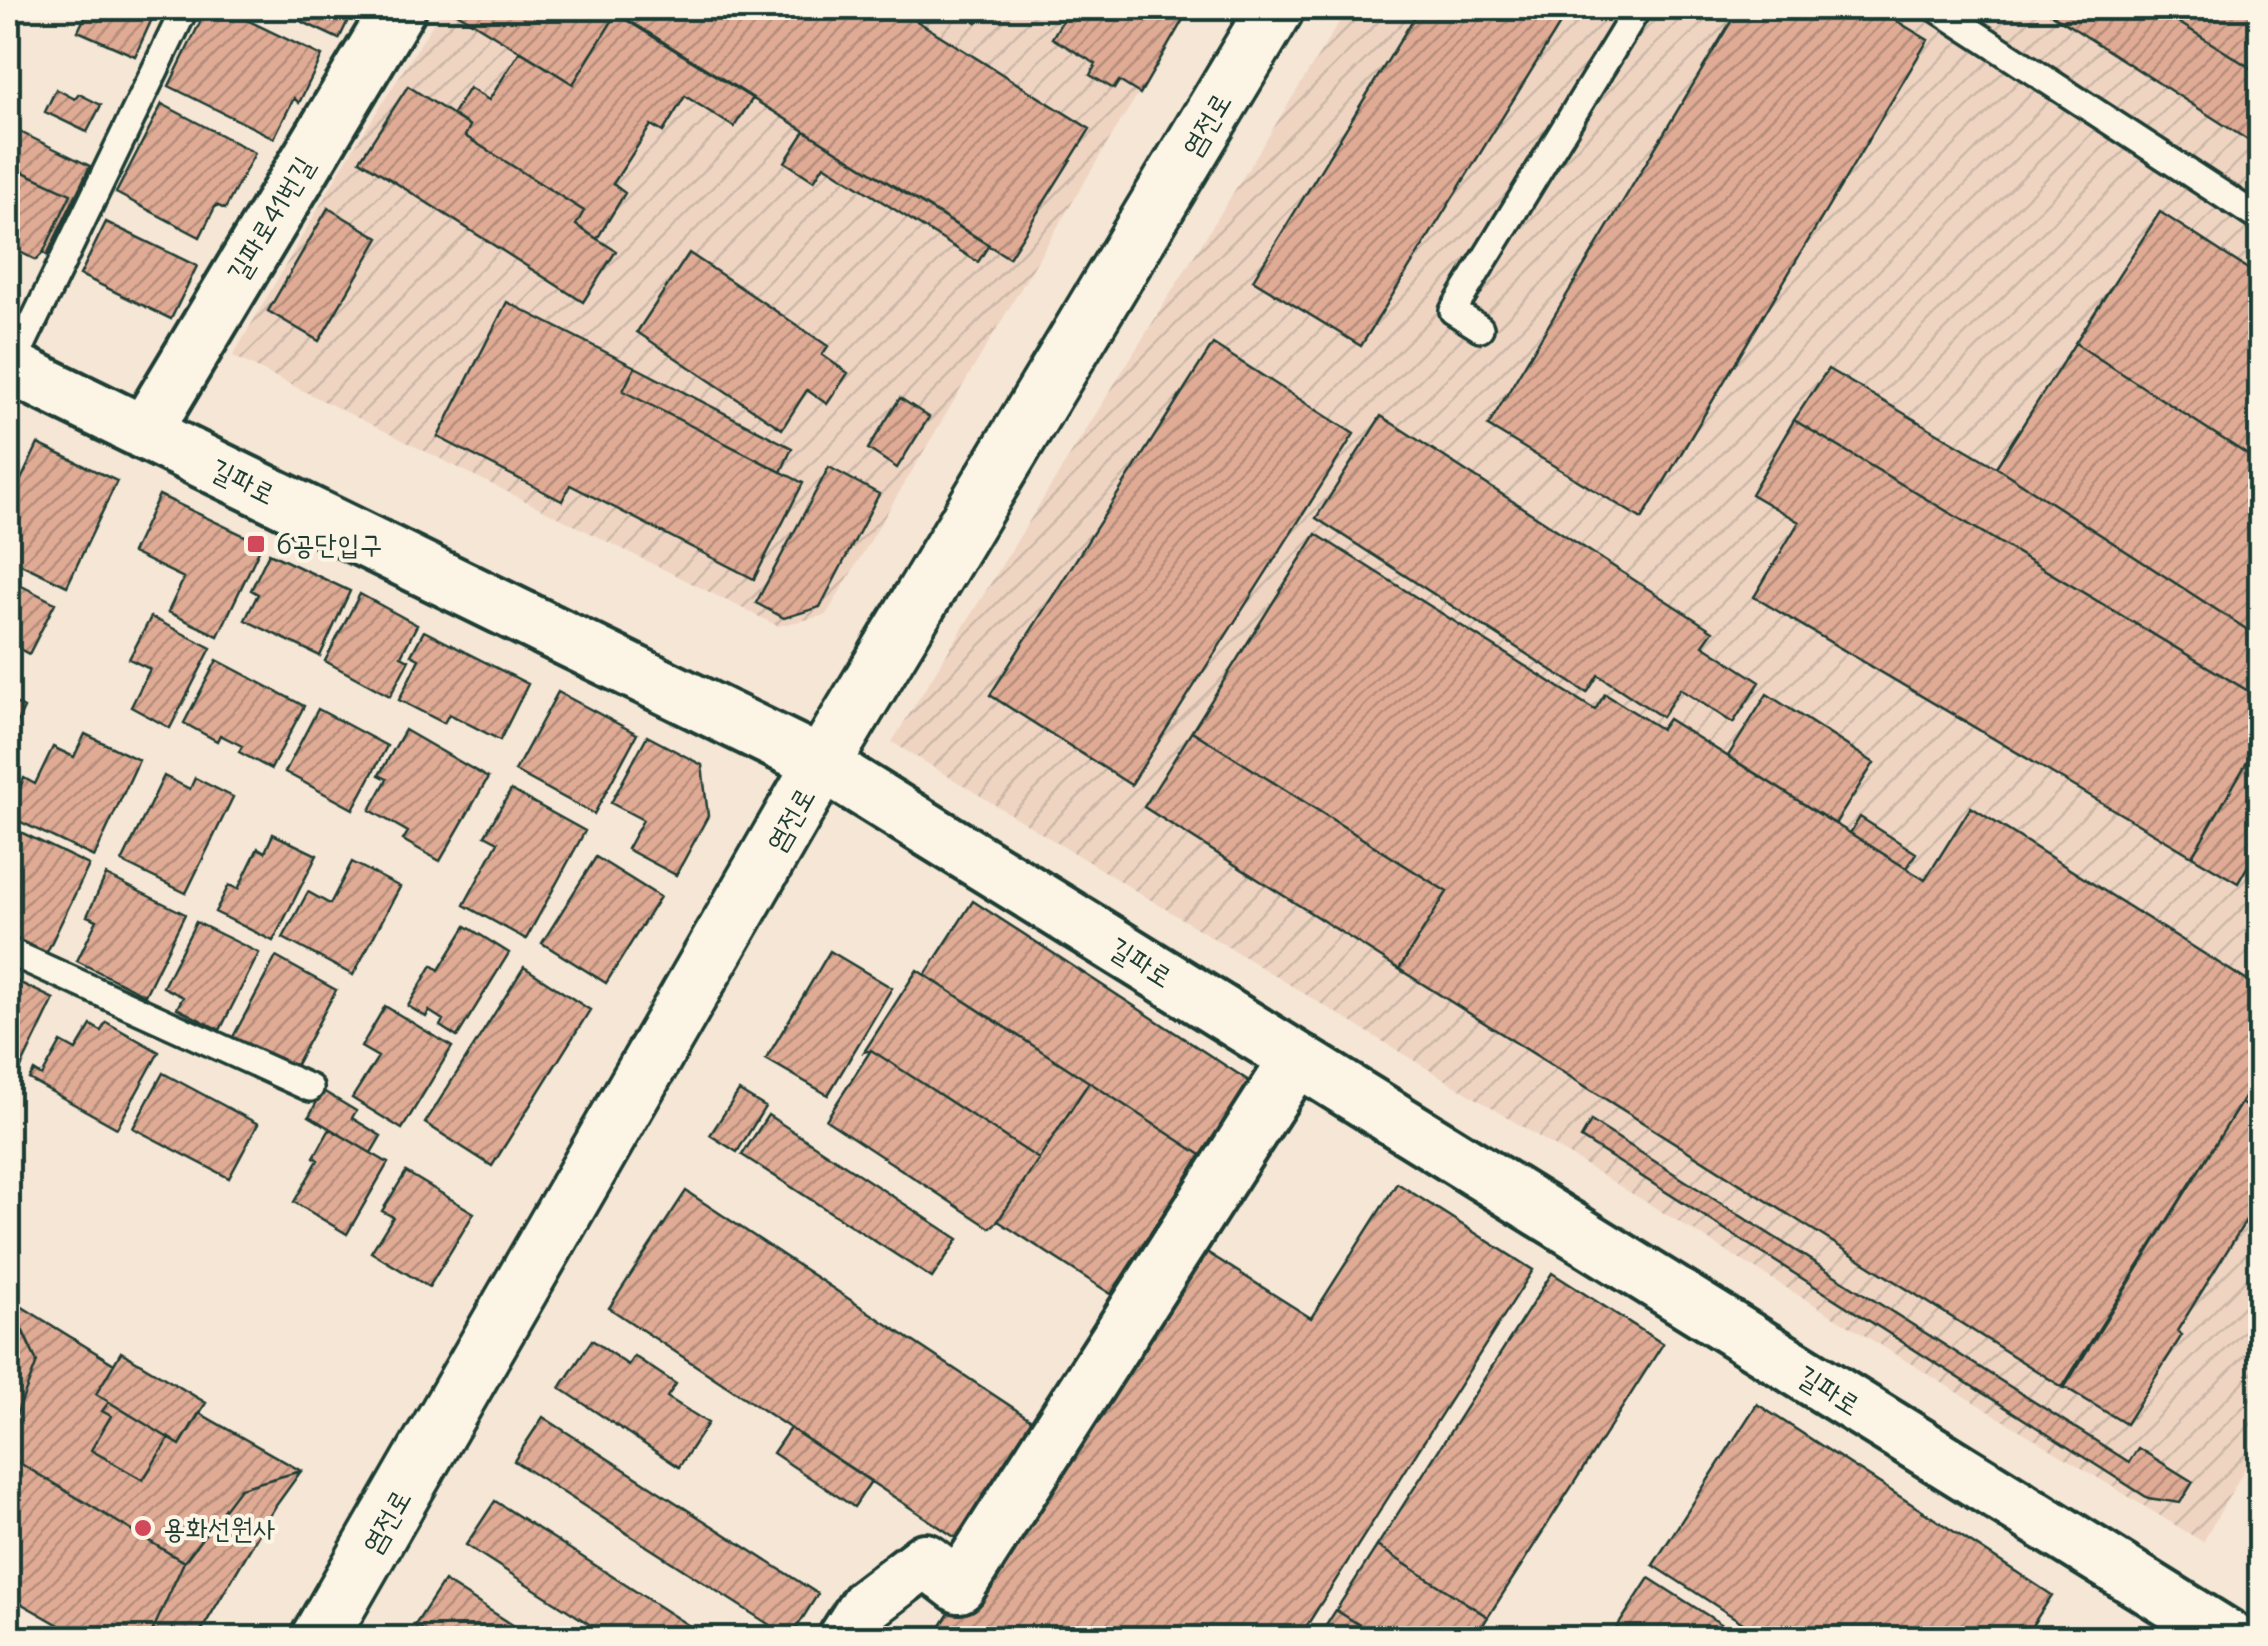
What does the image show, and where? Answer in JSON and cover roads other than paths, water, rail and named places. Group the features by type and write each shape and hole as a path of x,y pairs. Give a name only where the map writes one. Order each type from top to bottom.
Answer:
{"street":[{"name":"길파로41번길","path":"144,433 399,8"},
{"name":"염전로","path":"318,1638 822,764 1276,8"},
{"name":"길파로","path":"10,367 822,764 2230,1638"},
{"path":"845,1638 866,1605 925,1560 959,1586 1297,1059"}],"lane":[{"path":"10,367 185,8"},
{"path":"1480,328 1453,312 1638,8"},
{"path":"1936,8 2260,218"},
{"path":"8,951 310,1088"}],"place":[{"name":"6공단입구","path":"256,544"},
{"name":"용화선원사","path":"143,1528"}]}
